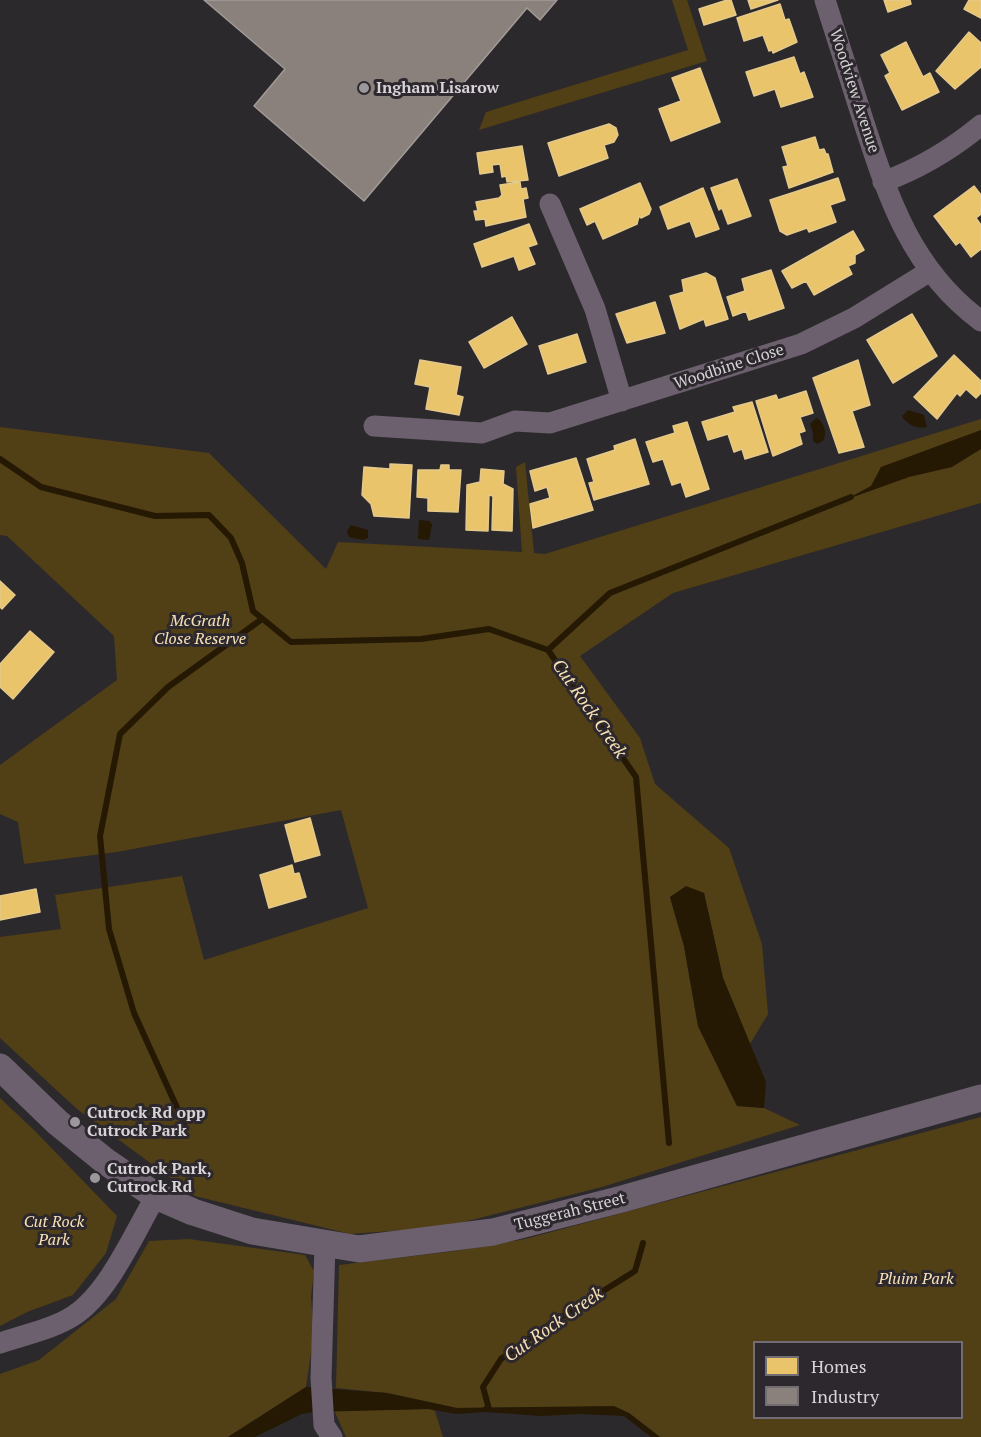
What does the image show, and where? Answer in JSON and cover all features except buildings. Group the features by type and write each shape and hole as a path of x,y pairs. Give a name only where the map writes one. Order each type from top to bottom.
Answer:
{"street":[{"name":"Woodview Avenue","path":"825,0 883,182 904,232 930,271 981,321"},
{"path":"883,182 906,174 966,137 981,125"},
{"path":"550,204 595,309 622,401"},
{"name":"Woodbine Close","path":"374,426 482,433 515,421 550,423 801,344 854,318 930,271"},
{"name":"Tuggerah Street","path":"0,1067 57,1122 105,1161 156,1196 222,1223 359,1249 493,1232 622,1199 981,1098"},
{"path":"0,1343 72,1317 90,1302 104,1284 156,1196"},
{"path":"326,1244 321,1378 328,1431"}],"green space":[{"path":"672,0 687,0 707,61 479,130 486,112 688,50"},
{"name":"McGrath Close Reserve","path":"981,419 981,503 673,593 580,656 640,738 655,784 729,848 762,944 768,1014 750,1044 723,978 704,893 670,897 684,946 698,1026 737,1106 764,1108 800,1125 602,1187 444,1227 350,1234 195,1196 77,1109 0,1038 0,937 61,929 55,895 182,876 204,960 368,908 341,810 117,852 24,864 18,822 0,814 0,765 117,680 114,636 7,536 0,535 0,427 209,453 326,569 338,542 522,552 516,467 525,462 534,553 545,554"},
{"name":"Cut Rock Park","path":"0,1098 117,1216 106,1253 73,1295 27,1312 0,1326"},
{"name":"Pluim Park","path":"981,1117 981,1437 660,1437 629,1413 575,1407 456,1408 387,1393 336,1388 339,1265 455,1251 525,1239"},
{"path":"189,1239 305,1255 314,1271 311,1297 314,1333 306,1387 228,1437 0,1437 0,1374 39,1360 116,1299 149,1241"},
{"path":"429,1409 435,1411 443,1437 346,1437 334,1410"}],"shaded area":[{"path":"908,410 924,415 927,427 916,427 906,422 902,416"},
{"path":"816,418 821,422 825,431 823,441 817,444 813,441 810,424"},
{"path":"981,430 981,449 952,467 909,477 845,500 871,486 881,467"},
{"path":"419,520 430,521 432,525 429,540 418,539"},
{"path":"351,525 368,530 368,538 363,540 349,537 347,531"},
{"path":"686,886 704,893 723,978 766,1082 764,1108 737,1106 698,1026 684,946 670,897"},
{"path":"306,1387 387,1393 457,1408 614,1406 629,1413 660,1437 651,1437 624,1416 579,1414 542,1416 485,1412 456,1414 429,1409 314,1412 302,1414 255,1437 228,1437"}],"waterway":[{"path":"0,459 41,487 155,516 209,515 231,538 242,563 253,611 291,642 421,639 489,629 548,650"},
{"name":"Cut Rock Creek","path":"669,1143 636,777 548,650 610,593 851,497"},
{"path":"184,1123 134,1013 109,929 100,836 120,734 168,687 262,619"},
{"name":"Cut Rock Creek","path":"486,1409 489,1409 483,1387 501,1359 536,1333 635,1271 643,1243"}],"place":[{"name":"Ingham Lisarow","path":"364,88"},
{"name":"Cutrock Rd opp Cutrock Park","path":"75,1122"},
{"name":"Cutrock Park, Cutrock Rd","path":"95,1178"}]}
